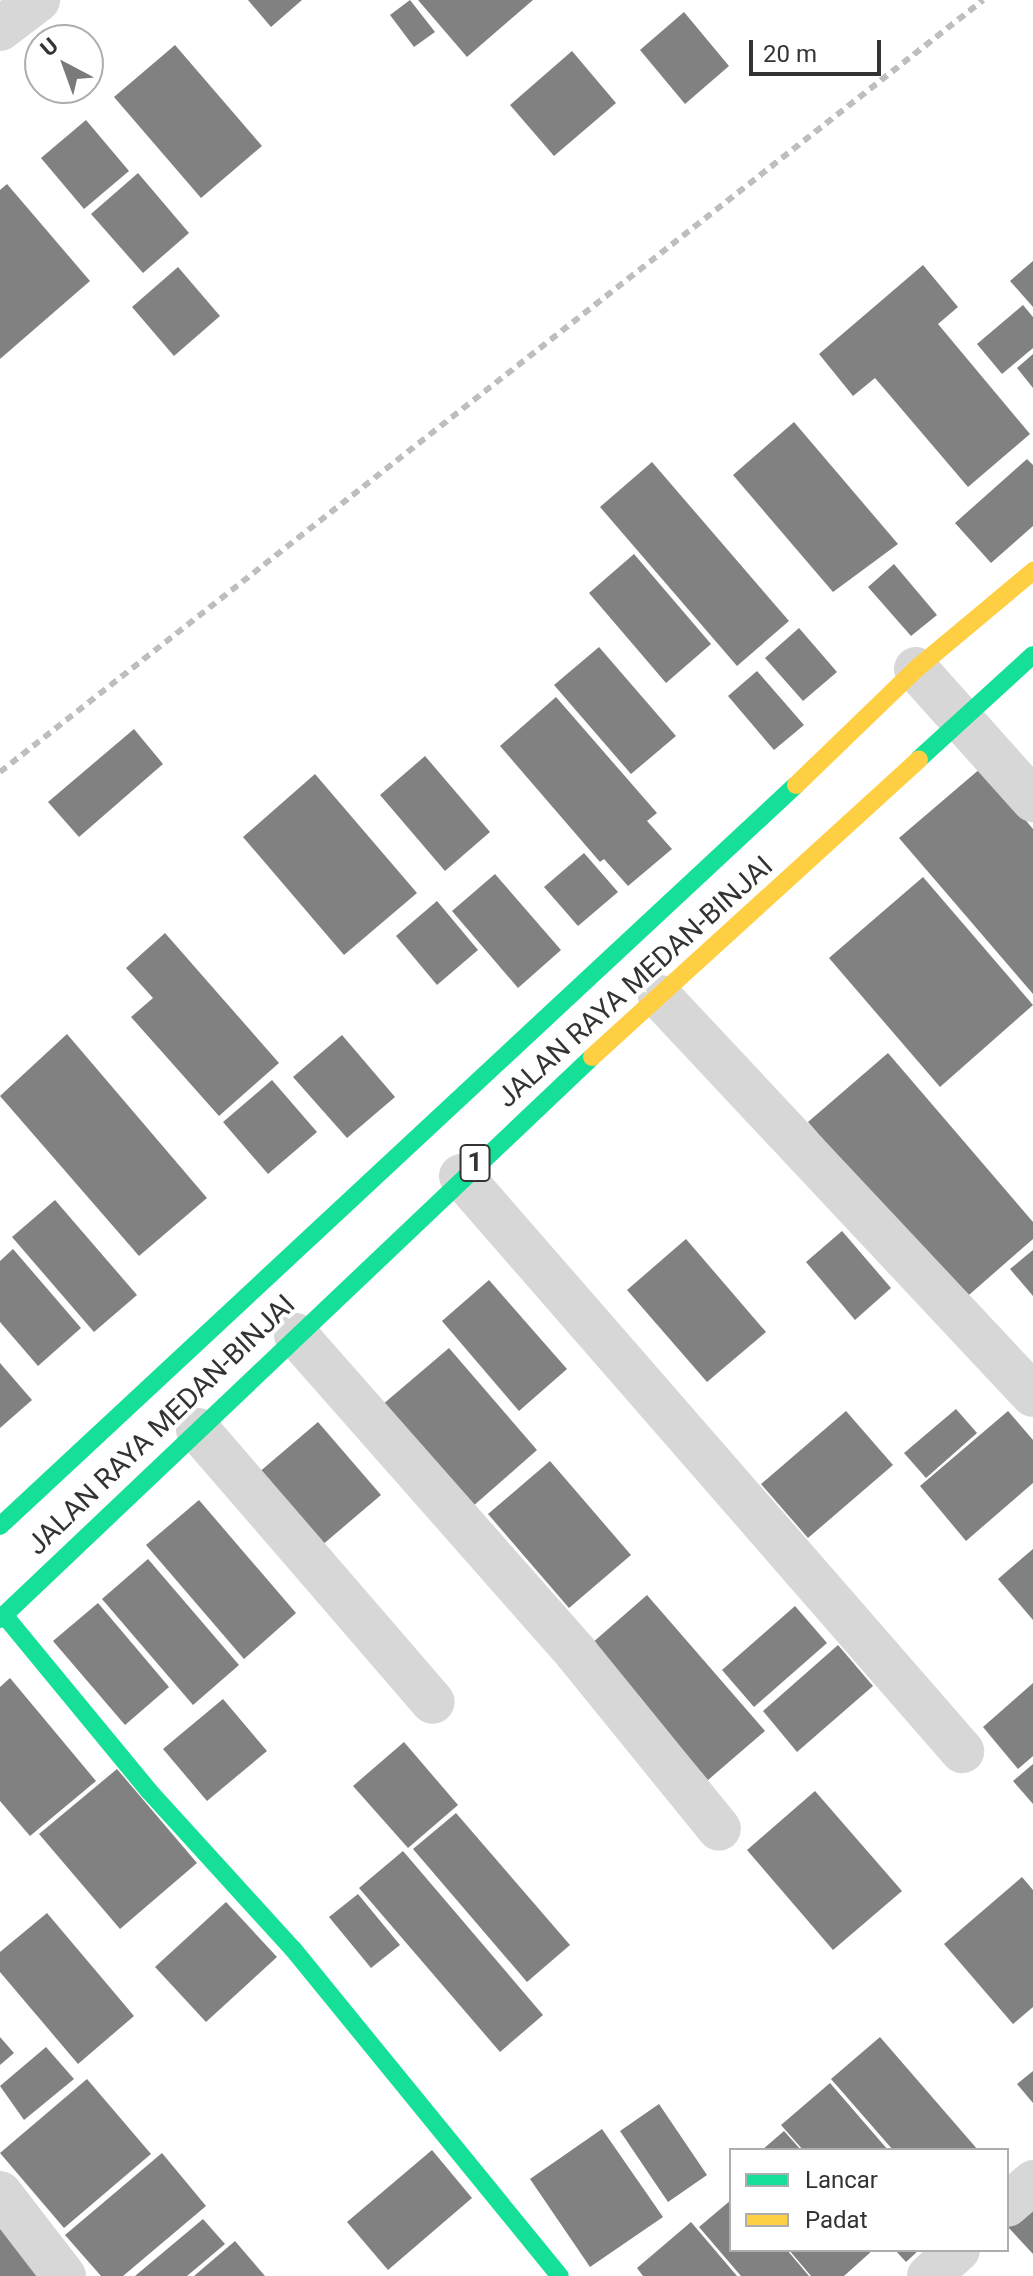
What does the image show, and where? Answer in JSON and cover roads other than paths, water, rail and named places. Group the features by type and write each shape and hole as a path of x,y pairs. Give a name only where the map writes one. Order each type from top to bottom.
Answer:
{"main road":[{"name":"JALAN RAYA MEDAN-BINJAI","path":"0,1526 688,890 916,669 1033,571"},
{"name":"JALAN RAYA MEDAN-BINJAI","path":"2,1617 461,1176 1033,655"},
{"path":"2,1617 149,1791 283,1937 560,2276"}],"street":[{"path":"0,29 38,0"},
{"path":"916,669 1033,800"},
{"path":"660,997 1033,1395"},
{"path":"461,1176 962,1751"},
{"path":"296,1335 577,1654 719,1829"},
{"path":"198,1430 433,1702"},
{"path":"1009,2203 1033,2182"},
{"path":"0,2193 64,2276"},
{"path":"929,2276 956,2252"}],"railway":[{"path":"0,772 983,0"}]}
